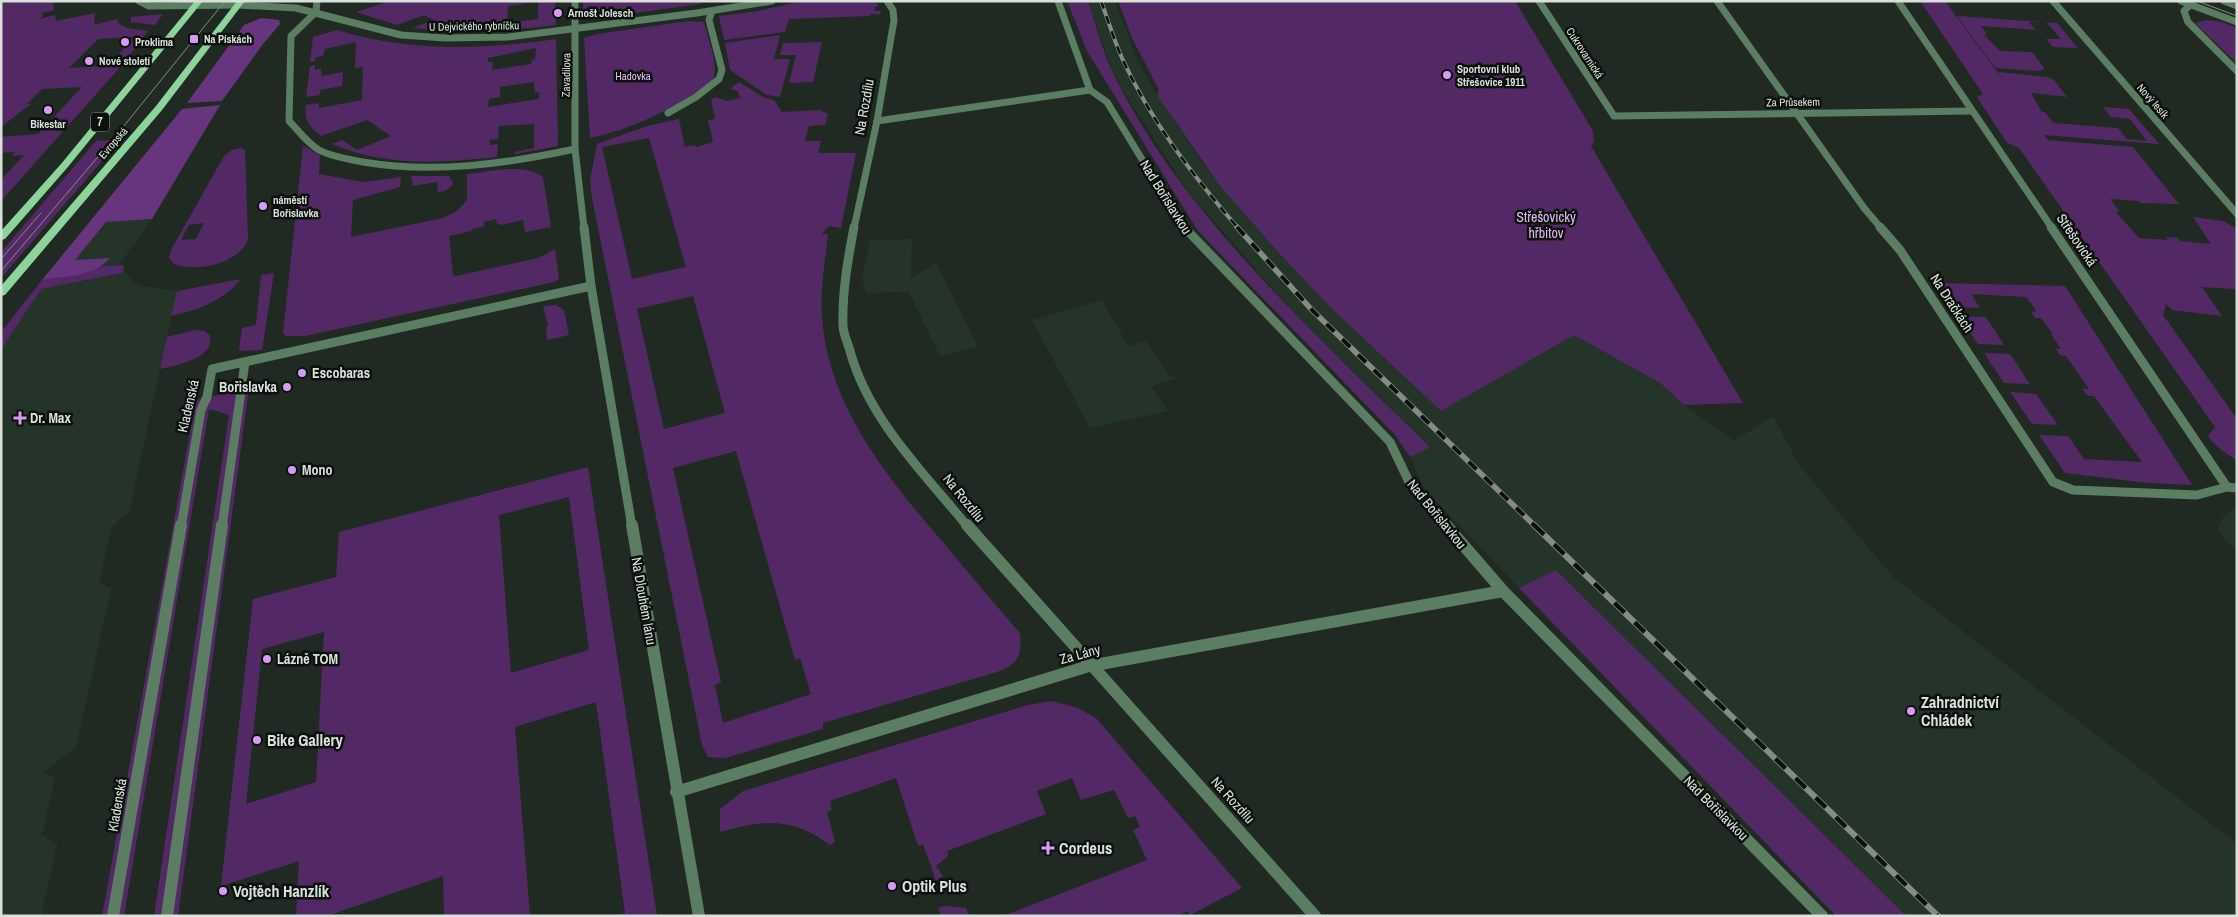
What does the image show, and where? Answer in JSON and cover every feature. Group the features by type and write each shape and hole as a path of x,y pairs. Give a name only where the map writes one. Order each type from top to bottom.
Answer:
{"main road":[{"name":"Evropská","path":"1,237 64,166 198,3"},
{"name":"Evropská","path":"1,292 159,108 240,3"}],"street":[{"path":"138,1 149,6 240,3"},
{"path":"167,916 245,362 591,286 575,148 526,159 459,168 411,168 373,164 334,156 313,146 289,121 291,36 316,12 317,1"},
{"name":"Zavadilova","path":"575,1 575,148"},
{"path":"668,113 696,97 719,79 722,70 709,20 712,11 710,1"},
{"name":"U Dejvického rybníčku","path":"240,3 316,12 401,36 445,38 508,37 712,11 772,1"},
{"name":"Na Rozdílu","path":"887,1 893,10 894,20 877,120 846,267 843,327 853,362 868,397 892,434 993,557 1315,916"},
{"path":"877,120 1090,90 1058,1"},
{"name":"Cukrovarnická","path":"1539,1 1614,116"},
{"name":"Na Dračkách","path":"1717,1 1864,208 1900,250 2053,482 2073,490 2197,495 2232,487"},
{"name":"Střešovická","path":"1898,1 2232,487"},
{"name":"Nový lesík","path":"2053,1 2237,214"},
{"path":"2181,1 2237,22"},
{"path":"2224,1 2237,6"},
{"path":"2190,5 2184,11 2188,22 2237,70"},
{"name":"Nad Bořislavkou","path":"1090,90 1107,102 1188,234 1390,442 1410,484 1503,592 1822,916"},
{"name":"Za Průsekem","path":"1614,116 1972,111"},
{"name":"Na Dlouhém lánu","path":"591,286 676,792 699,916"},
{"name":"Kladenská","path":"112,916 201,410 207,397 212,369 245,362"},
{"name":"Za Lány","path":"676,792 1089,666 1503,592"}],"shaded area":[{"name":"Zahradnictví Chládek","path":"1088,1 1115,1 1138,62 1196,154 1220,186 1327,304 1574,335 1660,383 1684,405 1734,441 1773,416 1799,465 1893,577 2237,844 2237,916 1904,916 1556,570 1519,588 1425,490 1410,457 1430,446 1295,314 1189,193 1124,92 1110,64"},
{"path":"261,18 279,20 280,24 263,44 222,101 187,103 244,25"},
{"path":"220,105 152,219 106,222 75,260 110,258 104,264 79,275 42,280 182,109"},
{"path":"152,219 119,265 103,266 109,259 74,261 106,222"},
{"path":"912,239 911,278 936,263 978,347 940,356 909,292 866,293 862,279 870,240"},
{"path":"126,273 132,281 142,286 177,291 129,512 112,526 99,583 111,588 76,748 43,772 55,778 42,835 57,844 41,916 1,916 1,350 41,289"},
{"path":"1102,300 1128,346 1146,341 1171,377 1175,376 1176,378 1151,386 1168,411 1090,428 1032,320"},
{"path":"2237,507 2237,553 2219,532 2219,527 2223,517"}],"green space":[{"path":"1,1 59,1 53,3 54,10 42,13 43,16 39,19 55,15 56,21 95,13 94,25 117,19 119,24 127,28 148,31 122,65 1,201 1,180 24,155 12,156 15,152 1,153 1,137 38,134 82,87 42,89 27,104 31,104 1,127","holes":["135,37 108,66 69,68 98,39"]},
{"path":"391,1 555,1 556,25 484,31 430,30 412,28 434,20 424,15 397,25 356,12","holes":["538,2 538,19 507,23 508,6"]},
{"path":"583,1 701,1 701,4 591,19 590,11 583,10"},
{"path":"803,1 875,1 879,6 874,7 875,11 880,11 881,14 789,19 785,32 724,40 719,16 758,11"},
{"path":"1067,1 1088,1 1110,66 1138,119 1172,171 1211,221 1297,316 1430,447 1410,457 1395,435 1198,231 1087,51"},
{"name":"Střešovický hřbitov","path":"1118,1 1515,1 1593,131 1594,141 1591,146 1743,403 1684,405 1660,383 1574,335 1441,411 1327,304 1220,186 1157,95 1159,90 1132,38"},
{"path":"1920,1 1945,1 2003,80 1998,72 2048,77 2054,80 2067,97 2031,93 2042,112 2045,112 2053,123 2118,128 2127,139 2147,141 2130,119 2111,117 2103,107 2129,109 2159,144 2044,135 2048,140 2133,147 2179,204 2140,203 2139,201 2110,199 2119,211 2116,212 2139,238 2168,240 2166,237 2178,238 2180,241 2211,244 2193,217 2223,221 2237,229 2237,292 2234,289 2202,287 2222,316 2172,310 2166,304 2163,315 2237,419 2237,460 2221,449 2208,436 2215,427 2019,148 2007,143 1977,97 1983,94"},
{"path":"163,14 155,25 131,22 131,17"},
{"path":"1957,16 2043,22 2029,22 2036,30 1981,26 1987,34 1984,35 2000,51 2032,52 2044,68 2043,70 1995,68"},
{"path":"2207,20 2222,22 2237,28 2237,63 2195,23"},
{"name":"Hadovka","path":"689,21 704,22 715,65 714,76 711,81 704,88 663,112 620,130 590,138 584,38 597,34"},
{"path":"2046,22 2057,23 2078,48 2053,47 2046,39 2061,39"},
{"path":"337,30 391,42 446,47 529,43 556,39 558,146 515,154 515,152 534,148 534,124 499,126 498,139 490,140 490,145 498,144 497,157 434,162 393,160 372,157 332,144 342,140 357,150 391,136 367,120 321,136 310,126 306,115 306,105 319,103 319,108 362,100 363,67 355,68 356,42 325,49 323,56 316,57 315,61 310,62 313,37","holes":["536,48 535,59 532,60 531,64 492,70 493,62 488,62 488,58","534,82 535,93 539,92 539,99 488,107 489,99 500,97 500,87"]},
{"path":"780,35 774,59 790,59 780,97 767,95 730,70 725,43"},
{"path":"822,42 813,82 789,83 796,55 780,55 783,43"},
{"path":"315,65 315,70 321,69 322,76 343,72 342,86 320,90 320,95 306,97 310,66"},
{"path":"739,82 765,98 774,100 782,112 820,110 828,114 825,125 809,126 805,141 821,141 818,153 856,153 841,228 829,226 822,234 828,234 822,286 822,317 827,349 835,380 863,438 881,465 920,516 1020,633 1020,647 1018,658 1010,666 997,672 823,723 823,729 725,758 708,757 702,745 592,198 590,180 597,144 647,126 679,119 685,147 695,145 696,147 713,142 708,120 715,119 711,100 716,97 727,101 740,98 738,91 730,89","holes":["649,138 686,267 632,279 602,147","693,296 725,413 664,429 637,309","736,451 795,660 800,658 811,694 723,723 715,685 721,682 673,468"]},
{"path":"121,139 1,278 1,252 96,141"},
{"path":"303,146 320,155 319,174 363,182 401,177 400,187 353,200 351,237 443,218 457,211 467,200 467,174 506,169 535,172 543,177 551,227 525,232 523,220 501,225 497,223 496,219 484,222 485,226 472,229 472,231 449,236 453,275 456,276 538,258 555,249 559,279 554,282 305,336 286,336 283,333"},
{"path":"240,148 245,150 248,239 236,254 216,264 193,267 173,263 169,257 171,250 224,156 232,150","holes":["204,223 196,239 181,240 189,225"]},
{"path":"411,176 449,176 453,182 452,186 445,191 438,192 437,182 413,186"},
{"path":"103,266 124,266 123,273 41,289 1,350 1,332 42,280 86,273"},
{"path":"274,273 262,350 241,351 239,350 242,328 256,325 261,275"},
{"path":"241,279 234,287 209,304 171,316 177,291"},
{"path":"1938,283 2065,286 2192,485 2148,483 2065,473 2039,435 2068,436 2084,459 2142,462 2094,396 2088,396 2082,389 2089,389 2066,356 2060,355 2056,349 2061,349 2052,333 2041,318 2035,318 2031,312 2037,311 2026,297 1971,294 1980,308 1953,307"},
{"path":"556,305 564,310 569,335 547,340 546,327 548,326 543,306"},
{"path":"1959,316 1986,317 2004,345 1978,344"},
{"path":"195,330 204,331 210,335 210,343 207,350 184,363 160,369 167,337"},
{"path":"1984,353 2010,354 2030,384 2004,383"},
{"path":"249,388 178,916 154,916 229,415 209,409 124,916 102,916 196,400"},
{"path":"2010,392 2036,394 2058,425 2032,424"},
{"path":"588,467 657,916 618,916 625,913 596,702 515,727 530,916 444,916 443,876 327,916 296,916 299,861 221,886 253,599 336,577 339,532","holes":["569,497 589,650 511,673 499,515","324,632 316,782 246,804 262,649"]},
{"path":"1556,570 1906,916 1836,916 1519,588"},
{"path":"1052,701 1078,708 1096,718 1242,888 1190,915 1187,911 1178,916 1003,916 1147,860 1133,830 1140,827 1135,816 1128,818 1114,790 1081,800 1072,778 1037,791 1046,814 947,851 948,856 936,866 943,876 936,881 923,844 918,846 896,778 830,801 832,810 827,812 835,842 830,845 802,829 776,823 750,825 720,832 720,809 743,791 1028,705"},
{"path":"944,906 966,908 969,916 941,916 938,908"}],"tram line":[{"path":"1,271 119,132 225,1"},
{"path":"2197,1 2237,16"},
{"path":"1,259 41,213"}],"railway":[{"path":"1101,1 1122,58 1159,126 1205,189 1238,228"},
{"path":"1237,227 1311,309 1536,527"},
{"path":"1534,525 1938,916"}],"place":[{"name":"Arnošt Jolesch","path":"558,13"},
{"name":"Na Pískách","path":"194,39"},
{"name":"Proklima","path":"125,42"},
{"name":"Nové století","path":"89,61"},
{"name":"Sportovní klub Střešovice 1911","path":"1447,75"},
{"name":"Bikestar","path":"48,110"},
{"name":"náměstí Bořislavka","path":"263,206"},
{"name":"Escobaras","path":"302,373"},
{"name":"Bořislavka","path":"287,387"},
{"name":"Dr. Max","path":"20,418"},
{"name":"Mono","path":"292,470"},
{"name":"Lázně TOM","path":"267,659"},
{"name":"Zahradnictví Chládek","path":"1911,711"},
{"name":"Bike Gallery","path":"257,740"},
{"name":"Cordeus","path":"1048,848"},
{"name":"Optik Plus","path":"892,886"},
{"name":"Vojtěch Hanzlík","path":"223,891"}]}
